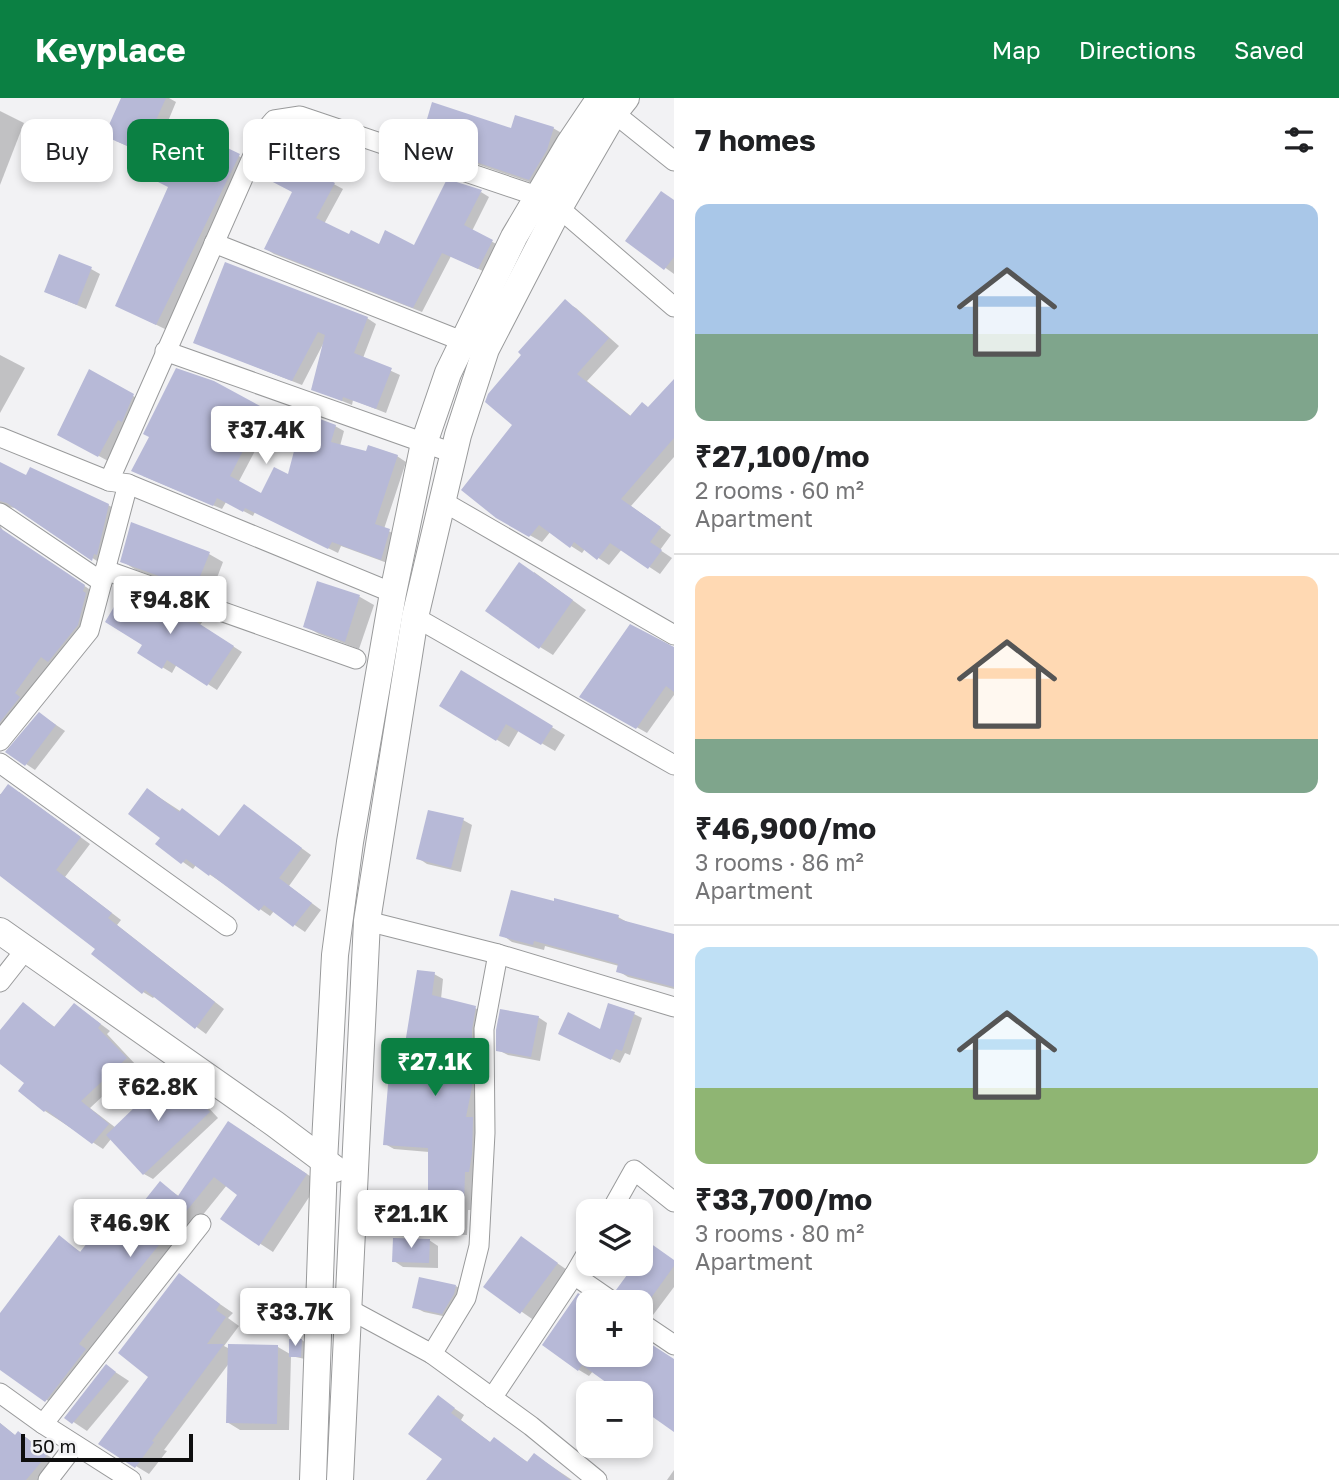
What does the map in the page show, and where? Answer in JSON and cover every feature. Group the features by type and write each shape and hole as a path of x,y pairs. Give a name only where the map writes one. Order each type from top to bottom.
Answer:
{"main road":[{"path":"313,1480 324,1163 335,955 349,842 393,593 424,443 448,373 514,237 548,202 614,103"},
{"path":"340,1480 367,921 415,617 453,453 486,349 548,202"},
{"path":"0,931 275,1124 324,1163 354,1181"}],"street":[{"path":"614,103 674,162"},
{"path":"0,741 89,631 103,576 119,482 165,351 263,133 274,120 300,116 548,202 674,307"},
{"path":"214,243 463,341"},
{"path":"165,351 453,453"},
{"path":"0,437 393,593"},
{"path":"442,501 674,635"},
{"path":"0,513 103,576 356,659"},
{"path":"415,617 674,765"},
{"path":"0,763 227,926"},
{"path":"367,921 498,954 674,1007"},
{"path":"0,982 26,950"},
{"path":"432,1354 466,1298 479,1246 485,1133 484,1028 498,954"},
{"path":"618,1199 634,1171 674,1202"},
{"path":"43,1423 201,1224"},
{"path":"492,1398 575,1275 596,1290"},
{"path":"347,1308 432,1354 531,1426 597,1480"},
{"path":"653,1331 674,1345"},
{"path":"0,1393 131,1480"},
{"path":"48,1480 75,1445"}],"building":[{"path":"121,98 166,98 156,119 127,119 127,146 113,140 112,119"},
{"path":"432,102 511,128 515,115 554,127 547,150 529,180 478,163 478,119 427,119"},
{"path":"229,149 240,154 229,176"},
{"path":"158,182 226,182 156,325 115,306 168,187"},
{"path":"273,182 333,182 316,218 349,234 351,230 379,244 385,230 414,245 446,182 457,182 482,190 464,225 493,240 478,269 442,253 413,308 264,249 292,192"},
{"path":"661,191 674,200 674,257 664,270 625,241"},
{"path":"59,254 92,267 77,305 44,292"},
{"path":"225,262 368,317 354,353 392,368 376,409 343,397 342,401 311,390 325,335 318,332 292,381 193,343"},
{"path":"565,299 609,338 577,374 630,416 642,402 648,407 674,379 674,438 621,499 661,527 650,542 662,550 648,569 610,543 597,560 574,542 570,548 539,525 529,537 496,518 461,490 512,425 485,402 488,394 521,355 518,352"},
{"path":"176,368 214,381 275,414 256,451 246,445 230,476 261,493 274,467 288,474 304,413 336,425 331,442 366,451 368,445 398,455 375,524 390,529 381,560 332,542 328,549 245,508 243,512 217,498 213,506 131,471 149,437 143,434"},
{"path":"89,369 134,394 122,422 118,420 98,457 57,435"},
{"path":"0,462 26,475 30,467 109,504 97,555 94,554 92,561 7,503 0,501"},
{"path":"131,522 210,552 195,589 120,562"},
{"path":"0,528 85,585 83,591 86,593 78,625 48,662 41,657 15,693 20,697 0,722"},
{"path":"519,562 573,600 539,649 485,611"},
{"path":"317,581 360,595 345,642 303,627"},
{"path":"124,590 194,615 192,619 234,646 207,686 167,660 162,669 137,653 142,645 105,622"},
{"path":"630,624 674,647 674,692 666,686 636,729 579,697"},
{"path":"461,670 553,726 541,745 506,724 496,741 439,706"},
{"path":"39,712 56,725 25,766 5,752"},
{"path":"8,784 81,837 56,870 112,913 108,918 215,1002 195,1029 145,990 142,994 91,954 95,949 0,876 0,795"},
{"path":"147,788 179,812 182,808 219,836 244,804 302,848 279,878 312,903 293,927 264,905 259,911 210,874 209,876 186,859 181,864 155,844 160,838 128,814"},
{"path":"428,810 464,818 451,868 416,859"},
{"path":"511,890 619,915 618,919 674,934 674,987 616,972 618,964 534,941 533,945 499,936"},
{"path":"417,970 435,972 432,995 476,1006 472,1029 472,1087 466,1117 473,1117 472,1154 469,1172 465,1172 464,1206 459,1206 458,1231 422,1230 423,1208 428,1208 428,1148 383,1145 391,1049 404,1050"},
{"path":"23,1002 54,1027 74,1003 101,1024 98,1028 127,1058 81,1101 109,1124 92,1144 18,1091 24,1083 0,1064 0,1030"},
{"path":"608,1003 635,1012 622,1051 616,1049 611,1060 558,1034 568,1012 600,1029"},
{"path":"500,1009 539,1016 531,1057 496,1051"},
{"path":"172,1071 210,1112 143,1175 106,1135"},
{"path":"228,1121 307,1174 259,1246 220,1219 237,1195 214,1177 82,1340 79,1344 86,1349 45,1402 0,1370 0,1313 59,1235 80,1252 103,1223 117,1235 160,1181 178,1196"},
{"path":"521,1236 558,1263 520,1314 483,1287"},
{"path":"393,1238 430,1239 429,1263 392,1262"},
{"path":"653,1245 674,1260 674,1266 653,1295 653,1290 616,1290 626,1276 653,1276"},
{"path":"179,1273 220,1304 216,1310 226,1317 207,1344 224,1344 135,1468 98,1444 148,1377 118,1353"},
{"path":"419,1277 456,1285 454,1294 442,1314 412,1308"},
{"path":"576,1296 576,1367 581,1367 578,1371 542,1345"},
{"path":"289,1339 302,1339 301,1357 289,1357"},
{"path":"228,1344 278,1345 277,1424 226,1423"},
{"path":"653,1345 674,1359 674,1432 653,1417 653,1381 604,1381 585,1367 653,1367"},
{"path":"106,1364 116,1372 72,1424 64,1418"},
{"path":"438,1395 455,1408 451,1413 490,1442 494,1437 527,1462 534,1453 570,1480 426,1480 442,1459 408,1434"},
{"path":"0,1423 15,1435 18,1431 47,1455 26,1480 0,1480"}]}
